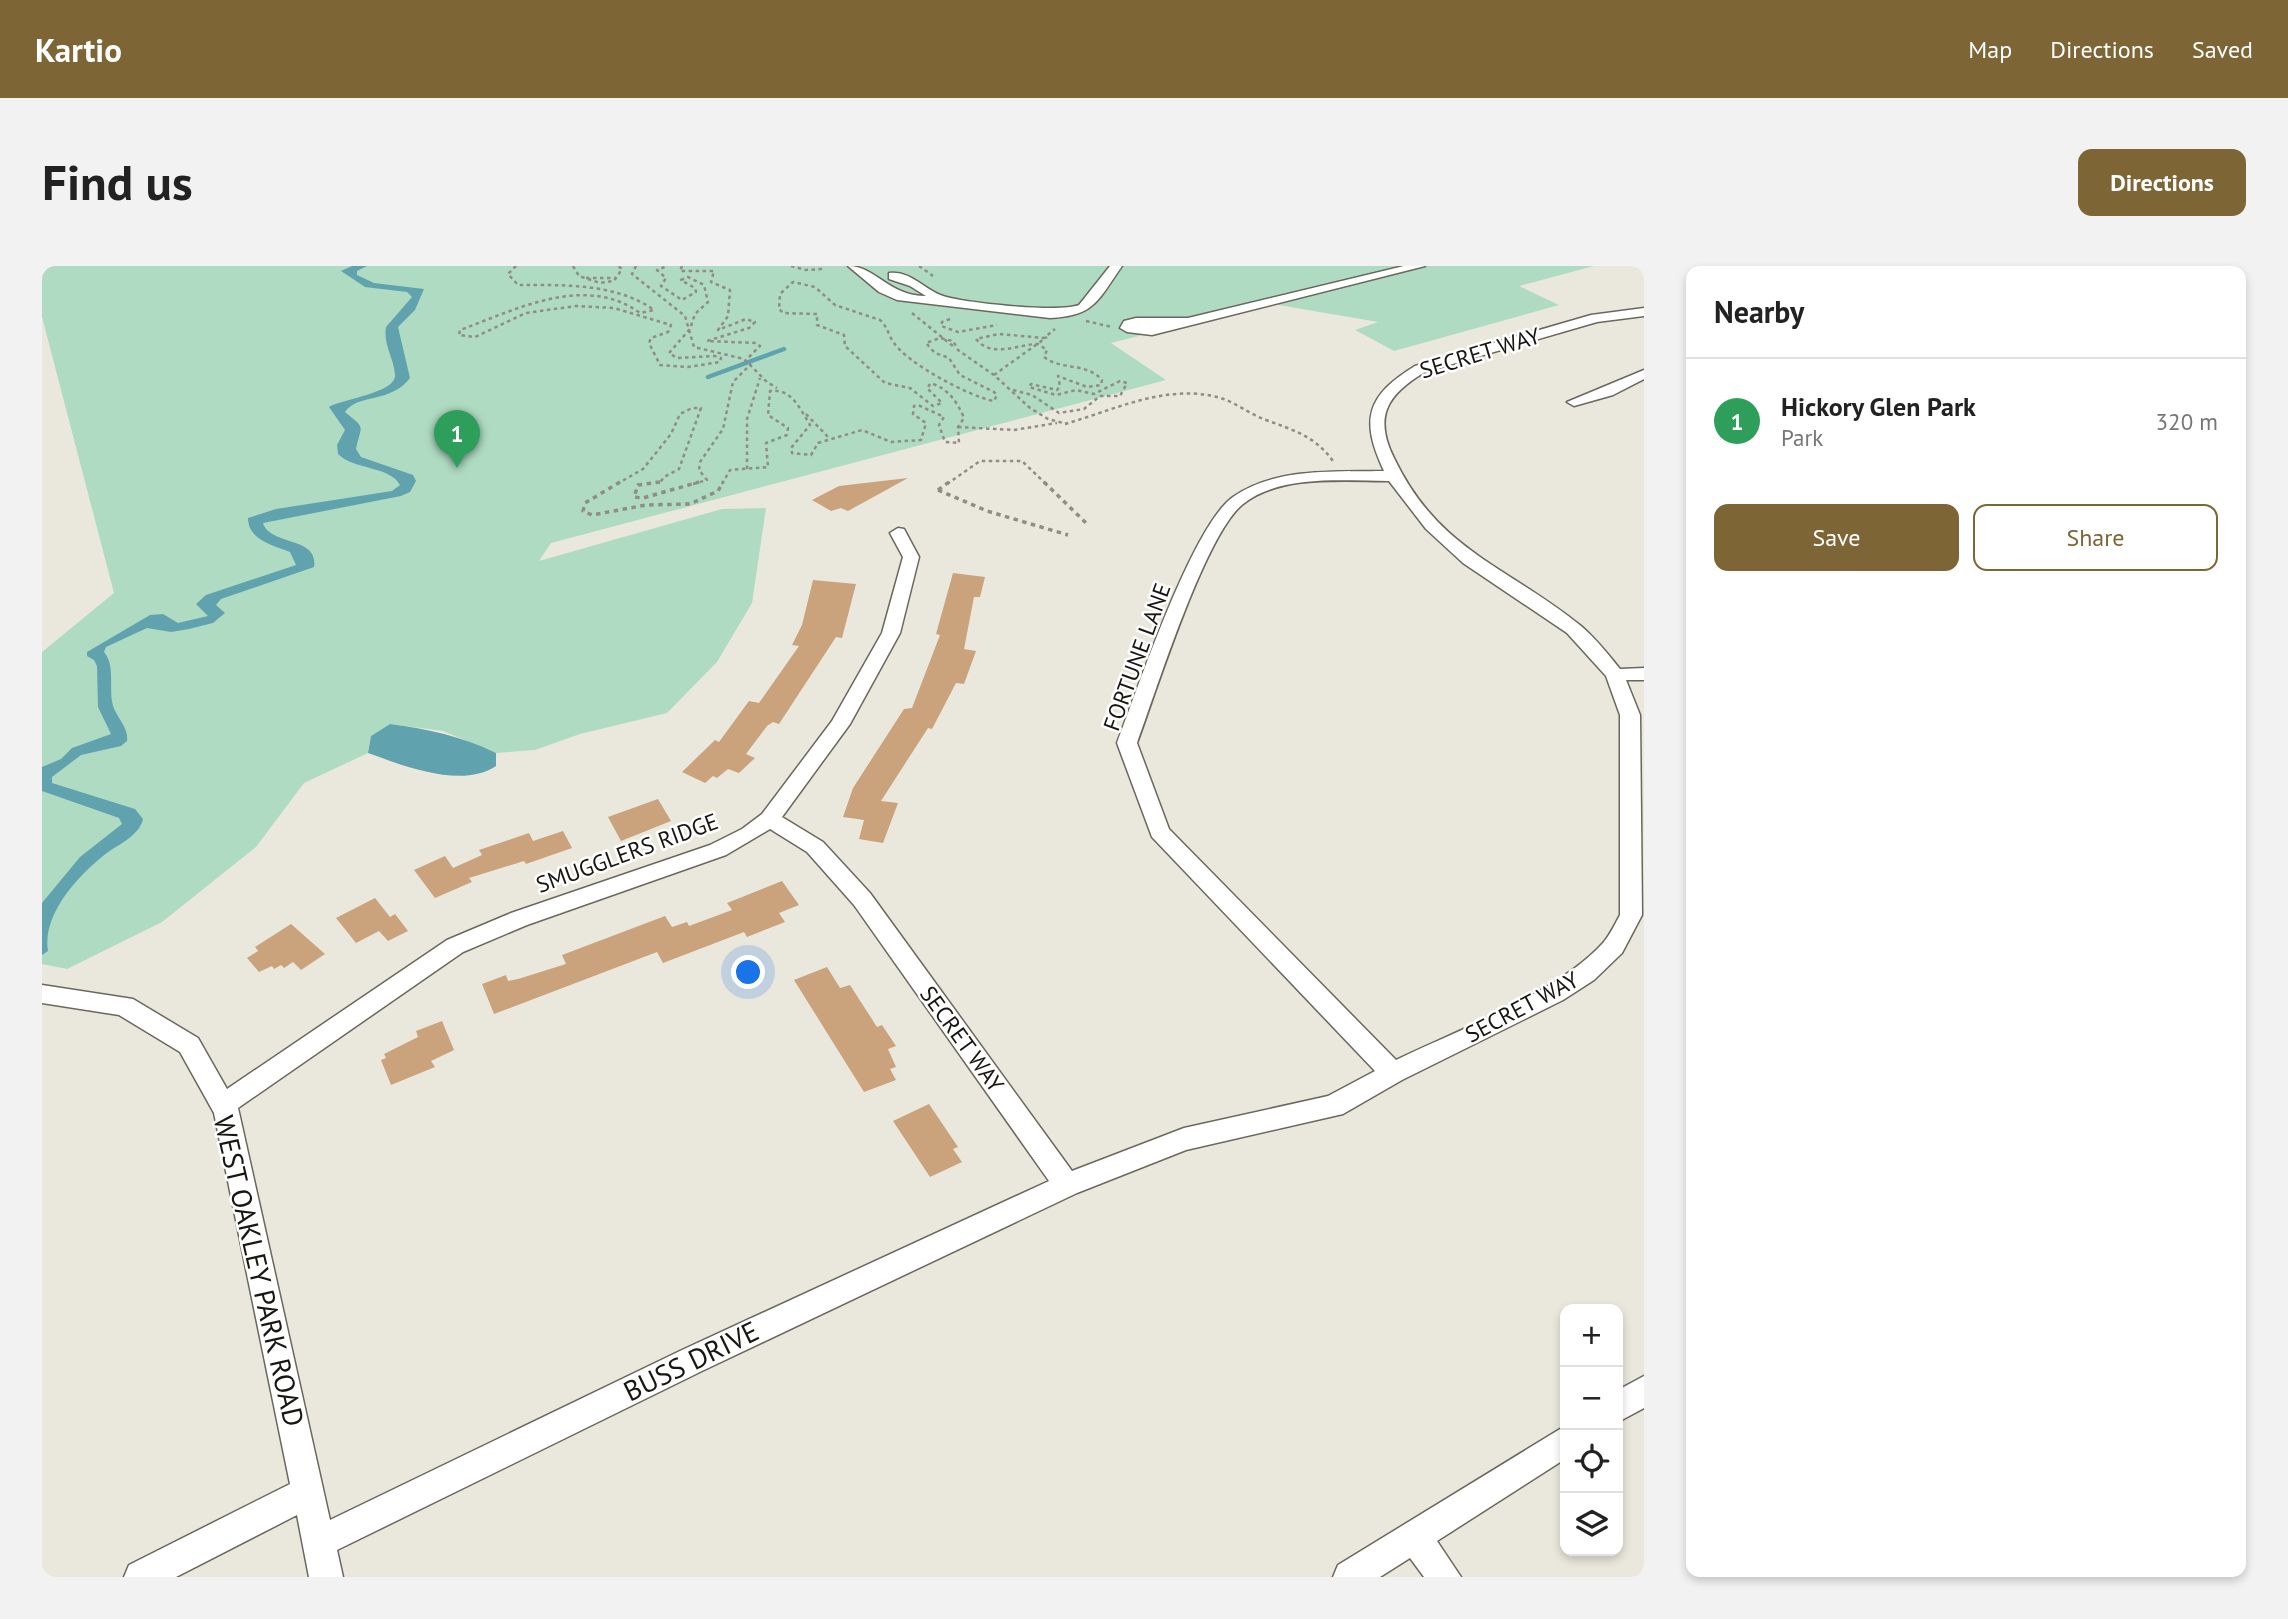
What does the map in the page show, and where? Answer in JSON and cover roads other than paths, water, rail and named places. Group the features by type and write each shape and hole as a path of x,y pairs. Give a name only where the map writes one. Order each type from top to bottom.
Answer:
{"street":[{"path":"854,266 886,292 904,301 939,299 1050,314 1073,313 1084,308 1116,266"},
{"path":"1127,328 1129,324 1136,322 1187,323 1419,266"},
{"path":"893,276 914,283 939,299"},
{"name":"SECRET WAY","path":"769,819 815,847 862,899 1067,1185 1184,1139 1334,1106 1393,1073 1555,993 1586,974 1614,947 1631,915 1630,715 1615,675 1573,629 1491,576 1432,526 1394,475 1380,446 1377,422 1381,401 1407,376 1420,369 1596,318 1644,312"},
{"path":"1574,402 1608,392 1644,374"},
{"name":"FORTUNE LANE","path":"1393,1073 1160,832 1127,743 1206,544 1236,502 1284,481 1394,475"},
{"name":"SMUGGLERS RIDGE","path":"223,1105 455,946 519,919 718,850 750,834 769,819 840,724 891,633 911,557 898,533"},
{"path":"1615,675 1644,674"},
{"name":"WEST OAKLEY PARK ROAD","path":"42,994 124,1006 189,1045 223,1105 326,1577"},
{"name":"BUSS DRIVE","path":"319,1542 693,1360 1067,1185"},
{"path":"1623,1404 1644,1391"},
{"path":"1350,1577 1560,1444"},
{"path":"141,1577 309,1492"},
{"path":"1414,1537 1444,1577"}],"water":[{"path":"352,266 367,266 357,271 357,275 374,283 424,289 415,310 398,327 410,378 393,392 358,402 345,412 361,428 356,449 361,457 413,475 416,481 410,492 401,496 263,523 267,530 275,535 309,550 314,557 314,567 221,599 216,605 225,613 213,623 171,632 147,628 106,647 104,652 111,670 113,706 125,727 127,741 121,746 81,755 52,777 52,783 135,809 143,819 132,836 93,865 64,898 50,924 48,951 42,955 42,903 80,857 122,824 119,818 42,791 42,767 61,759 72,748 111,734 98,707 97,666 94,660 87,656 87,652 150,615 163,614 178,623 208,616 196,604 206,595 296,565 290,552 257,537 252,532 248,518 276,509 392,491 400,485 388,474 353,463 338,454 337,445 345,430 329,407 378,391 393,381 395,375 386,340 386,327 412,297 407,292 365,287 341,271"},
{"path":"390,724 444,734 483,747 496,753 496,766 467,776 450,775 415,769 368,753 371,736"}],"waterway":[{"path":"708,377 784,349"}],"place":[{"name":"Hickory Glen Park","path":"457,468"}]}
